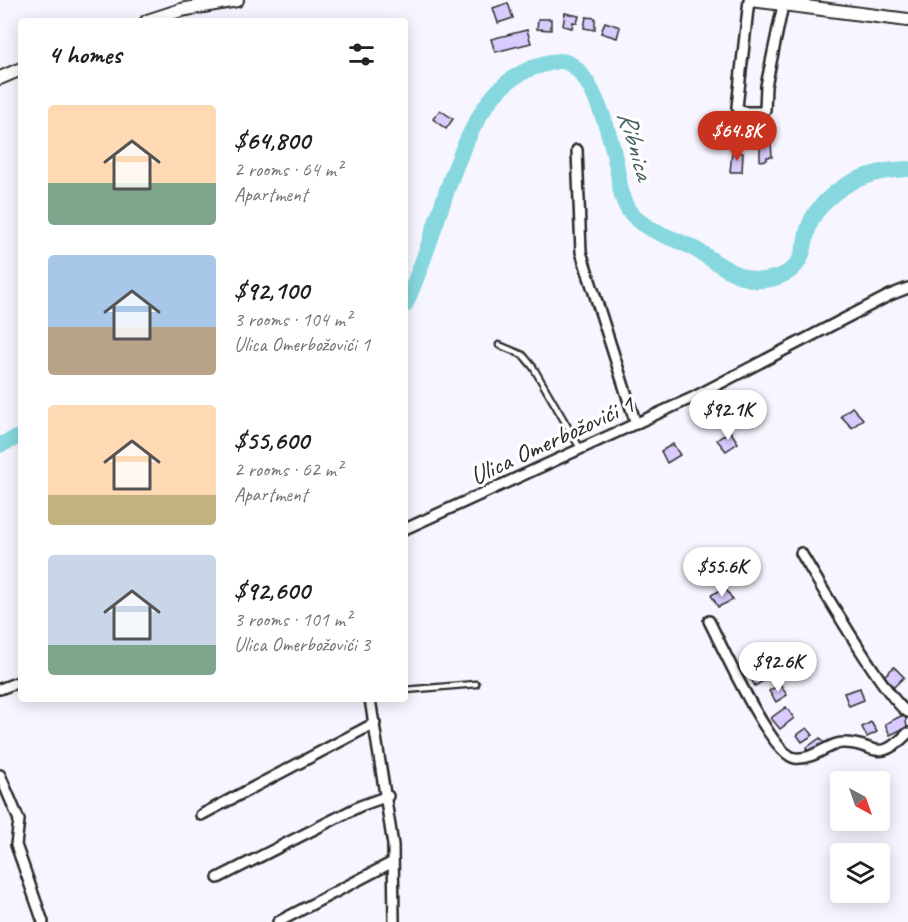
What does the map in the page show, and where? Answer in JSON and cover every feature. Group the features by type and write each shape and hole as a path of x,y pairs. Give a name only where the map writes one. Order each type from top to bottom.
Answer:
{"main road":[{"path":"156,18 181,10 237,0"},
{"path":"756,0 908,20"},
{"path":"0,78 18,70"}],"street":[{"path":"756,0 737,106 743,112 765,110 766,86 783,5"},
{"path":"577,150 582,221 581,252 636,424"},
{"name":"Ulica Omerbožovići 1","path":"408,528 694,397 890,295 908,288"},
{"path":"801,553 867,662 899,706 908,712"},
{"path":"709,621 779,749 785,755 798,758 814,755 843,743 880,753 908,733"},
{"path":"0,689 18,682"},
{"path":"371,702 388,796 393,862 394,922"},
{"path":"201,814 375,723"},
{"path":"0,775 19,820 16,845 43,922"},
{"path":"218,878 294,838 388,796"},
{"path":"278,922 393,862"}],"lane":[{"path":"499,345 523,355 533,367 580,448"},
{"path":"408,690 476,684"}],"building":[{"path":"508,3 513,18 498,23 493,8"},
{"path":"565,13 579,16 577,23 573,22 572,28 563,26"},
{"path":"586,17 595,18 595,30 584,28"},
{"path":"538,19 551,19 551,30 537,29"},
{"path":"605,22 620,27 617,38 601,33"},
{"path":"527,30 531,43 495,52 491,39"},
{"path":"440,110 453,119 446,129 433,119"},
{"path":"714,128 727,129 726,142 714,142"},
{"path":"760,144 771,144 772,157 760,161"},
{"path":"732,152 743,153 742,172 730,172"},
{"path":"852,407 863,419 852,428 841,416"},
{"path":"730,431 738,443 726,451 717,440"},
{"path":"673,444 680,455 667,463 661,451"},
{"path":"725,588 733,600 718,607 711,595"},
{"path":"759,664 767,679 755,686 746,671"},
{"path":"894,667 904,677 894,687 884,676"},
{"path":"780,684 787,695 776,702 769,691"},
{"path":"860,688 864,700 849,706 844,693"},
{"path":"786,707 794,718 780,729 771,718"},
{"path":"905,714 907,727 890,735 885,724"},
{"path":"871,722 877,732 867,737 862,727"},
{"path":"807,728 813,735 802,742 797,735"},
{"path":"820,738 824,743 810,754 806,748"}],"waterway":[{"name":"Ribnica","path":"408,298 458,161 480,115 499,90 514,78 532,68 551,63 560,61 571,64 581,73 590,87 604,120 626,206 635,218 642,224 691,247 746,278 755,280 775,278 797,265 811,220 826,201 846,185 869,175 908,169"},
{"name":"Ribnica","path":"0,445 18,437"}]}
